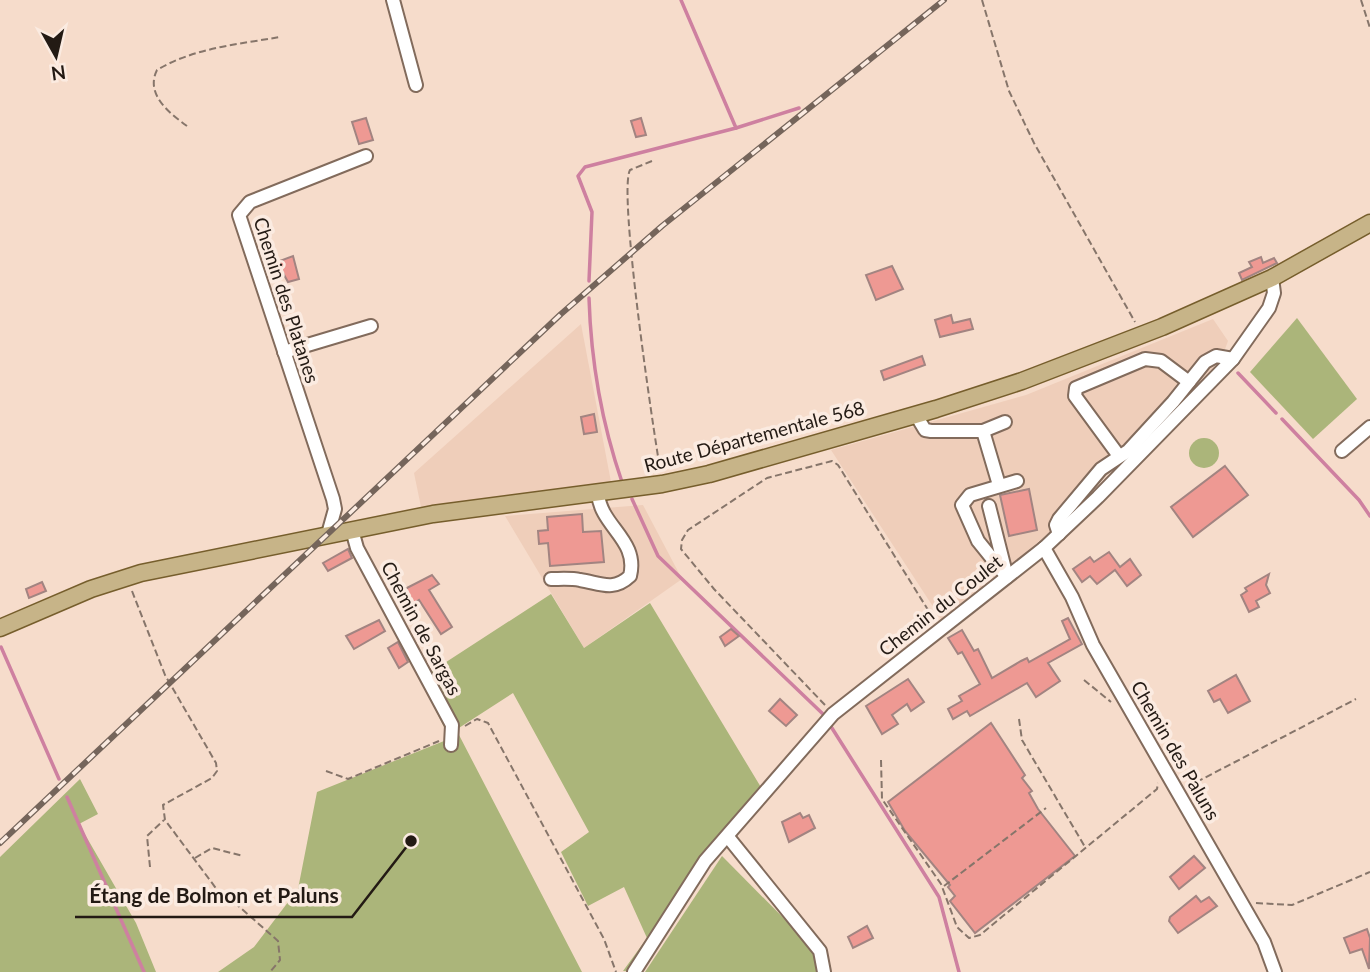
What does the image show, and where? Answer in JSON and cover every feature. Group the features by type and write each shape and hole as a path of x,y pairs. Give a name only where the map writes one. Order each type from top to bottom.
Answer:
{"main road":[{"name":"Route Départementale 568","path":"0,628 125,577 328,534 470,508 662,484 709,474 916,415 1022,381 1143,335 1272,278 1370,223"}],"street":[{"path":"393,0 416,85"},
{"name":"Chemin des Platanes","path":"328,534 335,505 240,221 241,209 250,202 366,156"},
{"name":"Chemin du Coulet","path":"634,972 705,862 833,714 1059,534 1233,359 1269,308 1273,293 1272,278"},
{"path":"284,352 371,326"},
{"path":"1059,534 1056,525 1059,519 1101,469 1128,451 1210,358 1233,359"},
{"path":"1119,456 1076,396 1076,388 1145,359 1161,361 1189,382"},
{"path":"916,415 925,430 931,431 982,431 1005,422"},
{"path":"1342,451 1370,428"},
{"path":"982,431 999,485"},
{"path":"1007,577 978,541 962,505 970,495 1017,481"},
{"path":"551,579 580,580 610,587 622,584 630,576 632,556 623,538 601,512 598,494"},
{"path":"989,506 1007,577"},
{"name":"Chemin de Sargas","path":"352,530 357,548 452,725 452,740"},
{"name":"Chemin des Paluns","path":"1044,548 1072,597 1093,645 1264,942 1275,972"},
{"path":"727,837 820,951 824,972"}],"path":[{"path":"982,0 1009,92 1034,143 1143,335"},
{"path":"1361,0 1370,28"},
{"path":"187,126 169,113 157,97 153,87 157,70 169,62 222,47 280,37"},
{"path":"652,161 630,170 626,178 628,229 662,484"},
{"path":"833,714 713,589 681,549 682,540 688,530 767,478 835,462 940,629"},
{"path":"125,577 164,675 216,763 217,771 212,778 163,805 165,820 221,895 234,902 278,941 280,960 270,972"},
{"path":"1084,680 1112,704"},
{"path":"1176,790 1203,781 1356,699"},
{"path":"326,771 348,779 452,740 477,719 488,723 604,939 615,972"},
{"path":"1019,719 1023,740 1086,848"},
{"path":"881,760 881,799 943,887 962,935 976,938 1157,789 1157,780"},
{"path":"943,887 1046,808"},
{"path":"150,867 146,836 165,820"},
{"path":"194,859 212,848 243,856"},
{"path":"1244,906 1268,901 1292,905 1370,872"}],"shaded area":[{"path":"1213,319 1228,341 1221,360 1049,533 943,622 831,450 1026,395"},
{"path":"581,324 611,482 421,507 414,473"},
{"path":"643,505 682,579 584,648 505,516"}],"green space":[{"path":"1297,318 1357,399 1313,439 1250,372"},
{"path":"1204,438 1215,442 1219,453 1215,464 1204,468 1193,464 1189,453 1193,442"},
{"path":"551,594 584,648 650,603 768,799 710,863 641,972 623,971 647,938 624,887 588,906 561,852 589,832 513,693 448,735 420,679"},
{"path":"459,735 582,972 218,972 254,947 298,889 317,792"},
{"path":"80,779 98,814 79,824 136,923 156,972 0,972 0,857"},
{"path":"722,856 831,966 831,972 645,972"}],"building":[{"path":"366,118 373,140 359,144 352,122"},
{"path":"641,118 646,135 636,137 631,121"},
{"path":"293,256 299,279 288,282 277,262"},
{"path":"1261,257 1263,263 1274,258 1277,263 1242,280 1239,273 1252,267 1249,262"},
{"path":"892,266 903,289 876,300 866,275"},
{"path":"951,315 953,323 970,319 973,329 940,337 935,320"},
{"path":"922,356 925,365 884,380 881,371"},
{"path":"594,414 597,432 584,434 581,417"},
{"path":"1225,466 1248,495 1193,537 1171,507"},
{"path":"1029,489 1037,530 1009,536 1000,495"},
{"path":"582,514 583,532 601,531 604,562 550,566 548,543 539,544 538,531 548,530 547,517"},
{"path":"348,549 352,558 328,571 323,563"},
{"path":"1109,552 1120,567 1130,559 1141,575 1127,586 1115,570 1097,584 1090,576 1082,582 1073,569 1090,557 1094,562"},
{"path":"1269,574 1266,585 1270,593 1256,601 1259,607 1249,612 1241,595 1247,591 1245,588"},
{"path":"432,575 439,584 429,590 452,627 441,634 419,600 410,606 401,591"},
{"path":"42,582 46,591 29,598 26,589"},
{"path":"1068,618 1082,644 1048,663 1060,681 1036,697 1027,683 970,716 967,711 953,719 948,709 962,701 959,696 980,684 962,652 958,654 948,638 962,630 974,651 978,649 992,678 1027,658 1029,662 1070,639 1062,621"},
{"path":"379,620 385,631 354,649 346,636"},
{"path":"731,629 739,636 725,646 720,637"},
{"path":"398,642 408,662 399,668 388,648"},
{"path":"1236,675 1250,701 1228,713 1220,699 1214,702 1208,691"},
{"path":"908,679 924,702 911,711 907,704 892,715 898,724 882,734 866,706"},
{"path":"780,699 797,715 786,726 769,711"},
{"path":"991,723 1025,775 1022,778 1032,791 1029,793 1038,809 1075,856 975,933 950,901 955,896 948,887 950,885 905,831 888,802"},
{"path":"800,813 803,818 809,815 815,828 789,842 782,822"},
{"path":"1194,856 1205,868 1179,889 1170,877"},
{"path":"1196,896 1201,902 1209,897 1217,906 1178,933 1169,921 1170,917"},
{"path":"867,926 873,938 853,948 848,937"},
{"path":"1367,929 1370,938 1369,969 1362,949 1350,953 1344,938"}],"waterway":[{"path":"589,281 592,212 578,176 585,167 736,128 681,0"},
{"path":"736,128 799,108"},
{"path":"589,298 598,392 622,482"},
{"path":"1238,373 1276,413"},
{"path":"1282,419 1359,500 1370,516"},
{"path":"632,499 658,556 824,715"},
{"path":"1,647 59,779"},
{"path":"830,725 939,897 959,972"},
{"path":"67,797 144,972"}],"railway":[{"path":"0,843 561,314 662,226 944,0"}],"place":[{"name":"Étang de Bolmon et Paluns","path":"411,841"}]}
